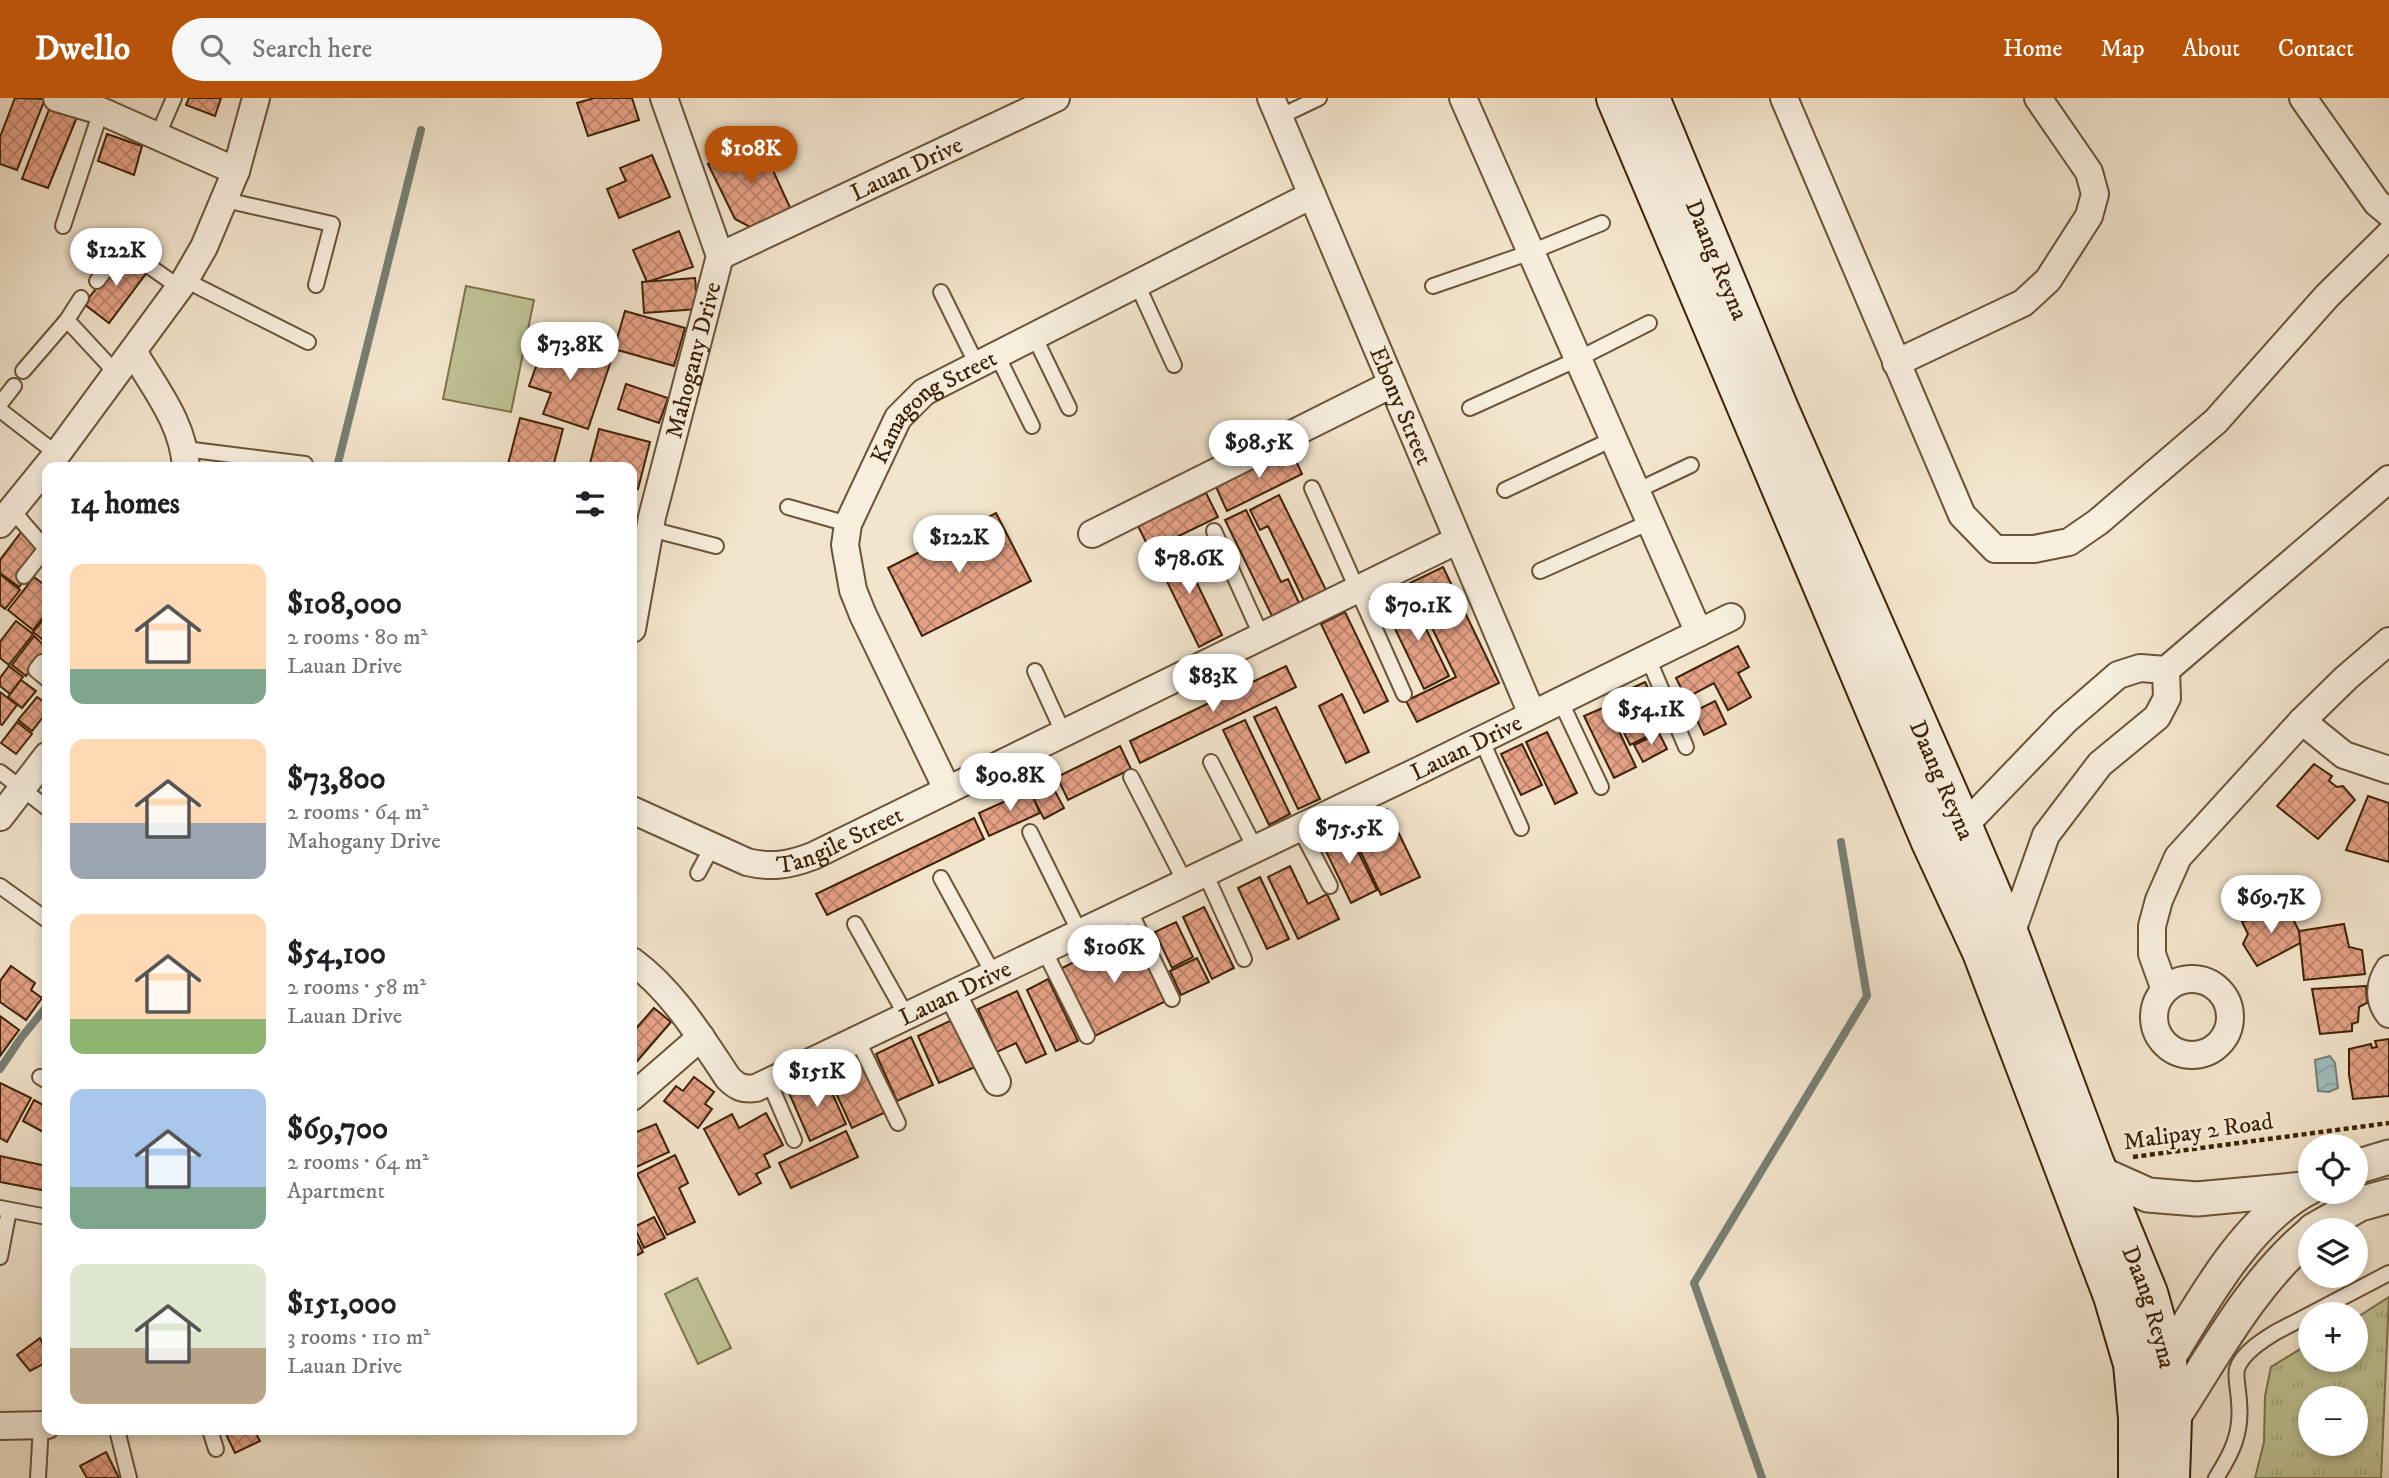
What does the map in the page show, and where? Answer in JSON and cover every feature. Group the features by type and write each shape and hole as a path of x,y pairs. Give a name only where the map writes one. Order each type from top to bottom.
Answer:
{"main road":[{"name":"Daang Reyna","path":"1616,98 2097,1167 2148,1293 2155,1419 2170,1478"},
{"name":"Daang Reyna","path":"1650,98 1779,409 1947,834"},
{"name":"Daang Reyna","path":"1996,945 2113,1296 2150,1362"},
{"name":"Daang Reyna","path":"2138,1478 2155,1419"}],"street":[{"path":"57,98 101,111 236,171"},
{"path":"50,462 182,284 204,247 236,171 256,98"},
{"name":"Mahogany Drive","path":"637,587 645,519 720,256 664,98"},
{"name":"Lauan Drive","path":"720,256 1056,98"},
{"path":"1463,98 1699,633"},
{"path":"1784,98 1962,515 1995,549 2034,549 2069,542 2098,522 2216,421 2386,228 2303,98"},
{"path":"1896,362 2023,303 2048,280 2089,216 2095,194 2090,172 2038,98"},
{"name":"Ebony Street","path":"1275,108 1532,714"},
{"name":"Kamagong Street","path":"947,789 853,590 845,545 848,524 898,418 925,392 1312,195"},
{"path":"133,351 174,418 185,458"},
{"path":"1091,534 1392,384"},
{"path":"4,517 42,472"},
{"path":"1947,834 2065,721 2118,675 2140,668 2166,670 2389,479"},
{"name":"Tangile Street","path":"637,812 747,862 767,867 791,865 1458,540"},
{"name":"Lauan Drive","path":"637,966 662,988 736,1086 744,1090 770,1084 1731,617"},
{"path":"2165,990 2152,954 2152,926 2159,900 2178,857 2302,722 2346,678 2389,641"},
{"path":"1996,945 2046,835 2100,764 2157,717 2167,698 2166,670"},
{"path":"2302,722 2344,755 2389,770"},
{"path":"0,817 42,762"},
{"path":"2389,969 2383,978 2380,993 2384,1008 2389,1014"},
{"path":"953,995 997,1082"},
{"path":"637,1093 701,1037"},
{"path":"2368,1163 2389,1157"},
{"path":"2097,1167 2148,1195 2197,1199 2298,1189"},
{"path":"2150,1362 2222,1270 2272,1214 2298,1195"},
{"path":"2335,1218 2360,1204 2389,1196"},
{"path":"2155,1419 2255,1291 2298,1245"},
{"path":"0,1426 42,1425"}],"lane":[{"path":"157,137 174,98"},
{"path":"1275,108 1319,98"},
{"path":"63,226 101,111"},
{"path":"225,200 332,224 316,285"},
{"path":"1433,286 1531,252 1602,223"},
{"path":"97,281 123,248 182,284 308,342"},
{"path":"1137,284 1174,365"},
{"path":"941,292 1032,426"},
{"path":"23,371 68,320 81,299"},
{"path":"68,320 117,374"},
{"path":"1470,408 1578,359 1648,323"},
{"path":"1034,336 1069,408"},
{"path":"0,404 14,386"},
{"path":"0,410 57,454"},
{"path":"1505,490 1613,439"},
{"path":"185,458 265,462"},
{"path":"1636,491 1691,465"},
{"path":"1312,488 1404,694"},
{"path":"788,507 848,524"},
{"path":"4,517 42,545"},
{"path":"645,519 716,546"},
{"path":"1540,571 1650,522"},
{"path":"1214,531 1261,635"},
{"path":"24,576 42,553"},
{"path":"1648,658 1686,747"},
{"path":"42,662 36,670 42,675"},
{"path":"1035,671 1063,732"},
{"path":"1560,700 1601,787"},
{"path":"1481,739 1521,828"},
{"path":"1211,762 1255,848"},
{"path":"0,772 42,804"},
{"path":"1132,777 1244,959"},
{"path":"1299,827 1330,886"},
{"path":"1031,832 1080,933"},
{"path":"698,873 712,847"},
{"path":"941,878 994,975"},
{"path":"0,886 42,916"},
{"path":"1129,909 1172,999"},
{"path":"855,924 907,1017"},
{"path":"1044,950 1087,1036"},
{"path":"858,1041 898,1123"},
{"path":"770,1084 794,1140"},
{"path":"0,1257 4,1209 42,1216"},
{"path":"2216,1478 2233,1452 2240,1415 2237,1369 2248,1354 2258,1343 2276,1332 2389,1273"},
{"path":"38,1478 43,1435"},
{"path":"118,1435 129,1478"},
{"path":"212,1435 216,1449"}],"path":[{"name":"Malipay 2 Road","path":"2097,1167 2389,1123"}],"green space":[{"path":"466,286 534,300 511,412 443,399"},
{"path":"697,1278 731,1348 698,1364 665,1294"},
{"path":"2389,1297 2381,1478 2255,1478 2264,1442 2265,1396 2271,1367 2298,1350 2298,1372 2368,1372 2368,1310"}],"water":[{"path":"2330,1056 2335,1063 2338,1088 2329,1092 2318,1091 2315,1060"}],"building":[{"path":"15,98 45,99 17,170 0,164 0,137"},
{"path":"189,98 221,98 215,116 186,105"},
{"path":"594,98 632,98 639,120 588,136 577,103"},
{"path":"52,102 79,112 48,188 22,179"},
{"path":"107,134 142,146 134,175 98,161"},
{"path":"759,140 793,214 752,228 735,219 708,164"},
{"path":"652,155 670,197 619,218 607,189 626,181 620,168"},
{"path":"679,231 693,267 647,282 633,250"},
{"path":"124,253 148,271 109,323 84,304"},
{"path":"695,278 698,309 644,313 642,282"},
{"path":"625,311 685,328 674,366 614,349"},
{"path":"546,339 611,361 588,429 543,414 551,393 529,386"},
{"path":"626,384 668,398 659,423 618,409"},
{"path":"520,418 563,429 554,462 509,462"},
{"path":"599,429 650,442 638,489 637,462 590,462"},
{"path":"1291,450 1302,474 1227,511 1216,487"},
{"path":"1206,493 1218,517 1150,550 1138,526"},
{"path":"1279,495 1326,590 1304,601 1268,526 1260,530 1250,510"},
{"path":"1246,510 1281,582 1288,579 1299,603 1272,616 1225,520"},
{"path":"996,513 1031,581 922,636 888,568"},
{"path":"22,531 42,547 42,557 19,587 0,573 0,560"},
{"path":"1179,546 1222,635 1199,647 1155,557"},
{"path":"1443,567 1499,683 1417,722 1406,701 1456,677 1410,583"},
{"path":"0,574 20,590 5,609 0,605"},
{"path":"34,577 42,583 42,618 33,630 8,610"},
{"path":"1411,598 1449,676 1424,689 1386,610"},
{"path":"1345,612 1388,701 1364,713 1321,624"},
{"path":"16,621 33,634 9,665 0,658 0,642"},
{"path":"42,621 42,639 33,632"},
{"path":"34,636 42,643 42,655 26,676 12,665"},
{"path":"1738,646 1749,667 1738,673 1751,697 1728,710 1714,683 1686,698 1676,678"},
{"path":"9,666 23,677 10,694 0,686 0,678"},
{"path":"1286,666 1296,687 1140,763 1130,741"},
{"path":"21,680 36,691 22,708 8,697"},
{"path":"1645,682 1667,727 1630,745 1608,699"},
{"path":"0,692 17,705 2,725 0,724"},
{"path":"1342,694 1369,752 1346,763 1319,706"},
{"path":"37,697 42,700 42,718 32,731 18,720"},
{"path":"1715,701 1726,724 1704,735 1693,712"},
{"path":"1607,706 1636,767 1614,778 1584,716"},
{"path":"1276,707 1320,799 1298,809 1254,717"},
{"path":"1245,720 1290,814 1269,825 1223,730"},
{"path":"17,722 32,734 16,754 1,743"},
{"path":"1547,732 1577,793 1555,804 1526,742"},
{"path":"1659,733 1667,749 1643,762 1634,745"},
{"path":"1522,744 1542,785 1521,795 1501,754"},
{"path":"1120,746 1131,769 1068,800 1057,777"},
{"path":"2314,764 2332,776 2329,781 2337,787 2343,786 2355,800 2318,839 2277,806"},
{"path":"1043,769 1064,808 1044,819 1024,780"},
{"path":"1030,790 1040,813 989,836 979,813"},
{"path":"2368,796 2389,803 2389,862 2346,850"},
{"path":"1387,809 1420,877 1381,895 1349,827"},
{"path":"974,818 984,839 827,915 816,894"},
{"path":"1347,829 1377,890 1351,903 1321,841"},
{"path":"1290,866 1308,904 1327,894 1339,919 1298,939 1268,877"},
{"path":"1260,877 1289,939 1267,949 1238,888"},
{"path":"1204,907 1234,968 1212,979 1183,917"},
{"path":"2287,907 2304,941 2257,966 2243,944 2248,934 2242,922"},
{"path":"1176,922 1193,957 1172,968 1155,932"},
{"path":"2344,924 2349,947 2362,950 2365,974 2304,980 2299,931"},
{"path":"1135,932 1168,1000 1093,1037 1060,969"},
{"path":"1197,958 1209,982 1181,995 1170,971"},
{"path":"11,966 35,983 31,990 42,998 26,1020 0,1002 0,981"},
{"path":"1048,979 1078,1041 1056,1051 1027,990"},
{"path":"2366,986 2367,1003 2359,1007 2358,1022 2352,1024 2352,1031 2320,1034 2312,989"},
{"path":"1017,991 1046,1054 1026,1063 1016,1043 997,1052 978,1009"},
{"path":"654,1008 671,1022 637,1061 637,1027"},
{"path":"0,1016 19,1030 0,1056"},
{"path":"954,1019 975,1067 939,1083 918,1036"},
{"path":"911,1037 933,1085 897,1101 876,1054"},
{"path":"2389,1039 2389,1096 2353,1099 2349,1049 2371,1044 2372,1048 2377,1047 2375,1041"},
{"path":"866,1063 888,1111 852,1128 830,1080"},
{"path":"694,1077 714,1092 705,1104 712,1109 698,1128 664,1101 676,1086 683,1091"},
{"path":"825,1077 846,1124 810,1141 789,1093"},
{"path":"0,1083 31,1098 7,1142 0,1138"},
{"path":"34,1100 42,1104 42,1131 23,1121"},
{"path":"766,1113 783,1145 764,1155 770,1167 756,1174 761,1183 739,1195 704,1129 732,1114 739,1128"},
{"path":"656,1124 669,1152 637,1167 637,1132"},
{"path":"846,1131 858,1157 791,1188 779,1163"},
{"path":"675,1155 688,1183 679,1188 695,1222 667,1235 637,1174"},
{"path":"0,1156 42,1165 42,1190 0,1182"},
{"path":"654,1217 665,1238 644,1248 637,1233 637,1226"},
{"path":"637,1240 643,1252 637,1255"},
{"path":"40,1338 42,1365 30,1371 17,1355"},
{"path":"226,1435 257,1435 260,1441 235,1453"},
{"path":"106,1452 119,1478 87,1478 80,1466"}],"waterway":[{"path":"338,462 421,130"},
{"path":"1762,1478 1694,1283 1867,996 1841,842"},
{"path":"0,1069 42,1012"}]}
